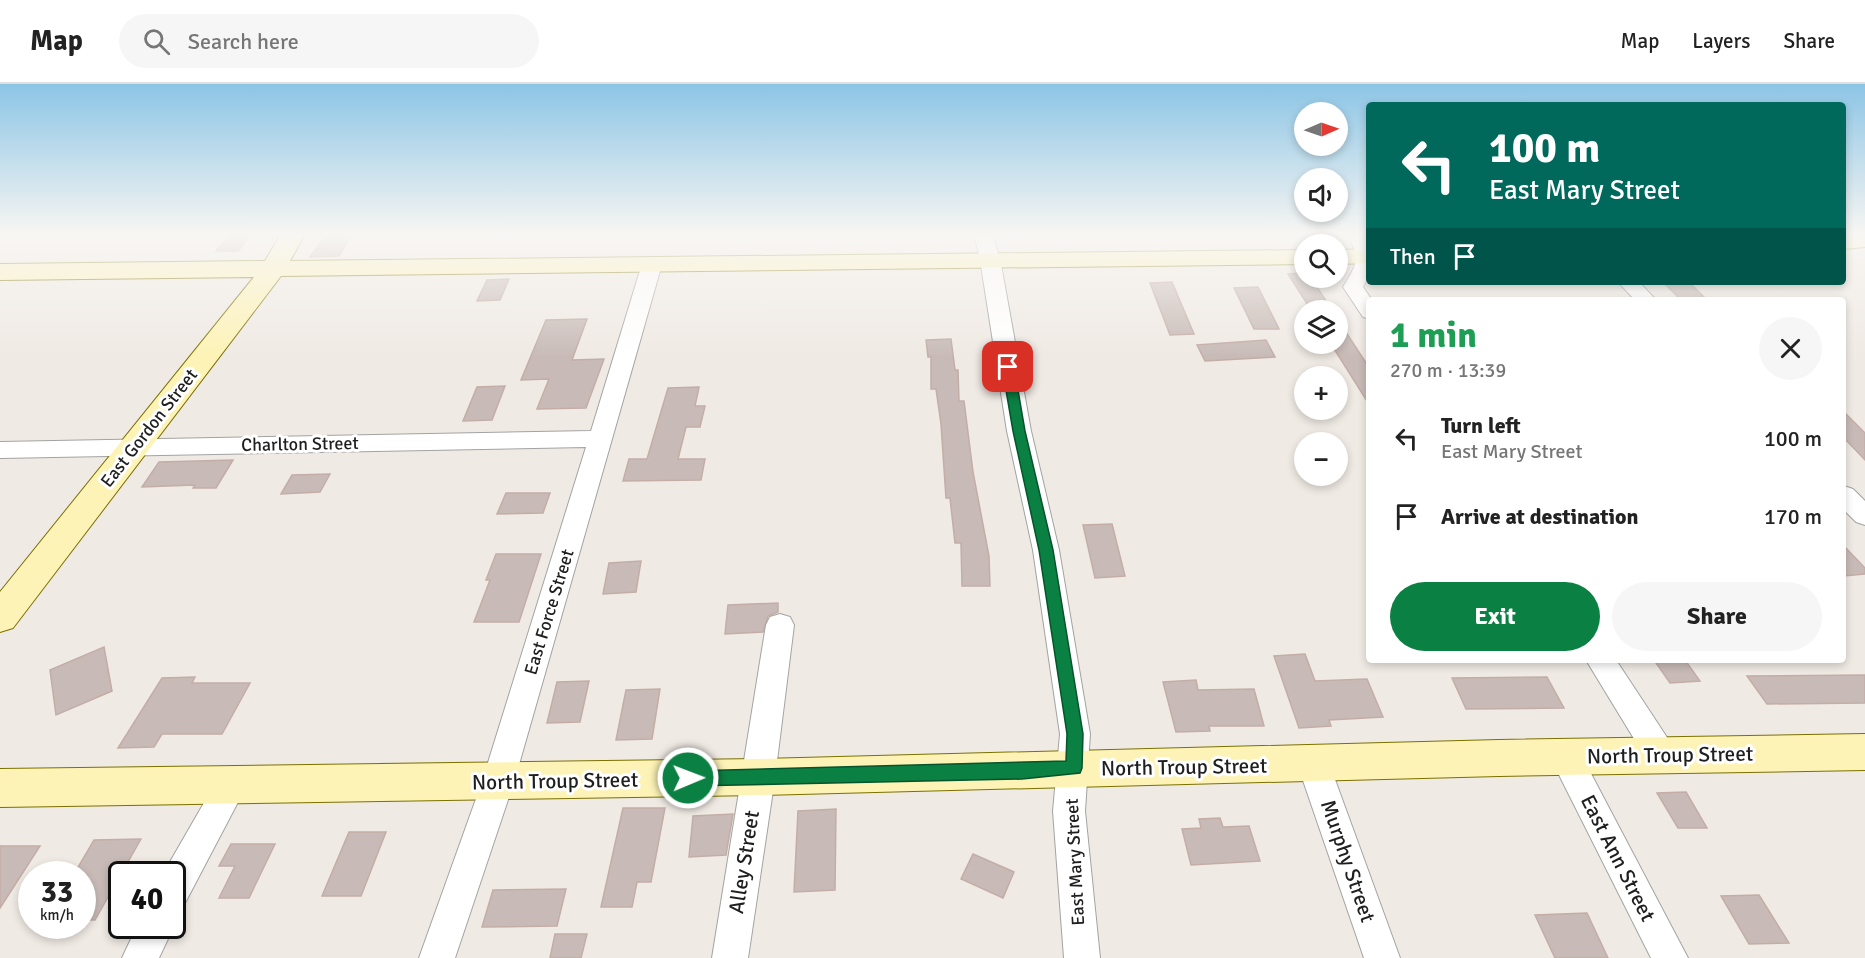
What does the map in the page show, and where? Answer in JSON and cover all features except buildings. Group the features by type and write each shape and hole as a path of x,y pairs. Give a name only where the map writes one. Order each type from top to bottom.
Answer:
{"street":[{"name":"East Gordon Street","path":"0,618 269,275"},
{"name":"East Force Street","path":"437,958 498,782 649,275"},
{"name":"East Mary Street","path":"991,275 1019,431 1046,550 1075,734 1069,811 1082,958"},
{"path":"1360,275 1353,287 1366,307"},
{"path":"1631,285 1643,297"},
{"name":"Charlton Street","path":"0,450 600,439"},
{"path":"1846,497 1865,516"},
{"name":"Alley Street","path":"730,958 754,795 759,777 780,625"},
{"path":"1602,663 1661,755"},
{"name":"North Troup Street","path":"0,788 759,777 1074,768 1118,770 1313,763 1865,752"},
{"name":"East Ann Street","path":"1566,757 1670,958"},
{"name":"Murphy Street","path":"1313,763 1382,958"},
{"path":"186,867 231,785"},
{"path":"140,958 150,939"}],"route":[{"path":"688,778 1074,768 1075,734 1046,550 1019,431 1008,367"}]}
